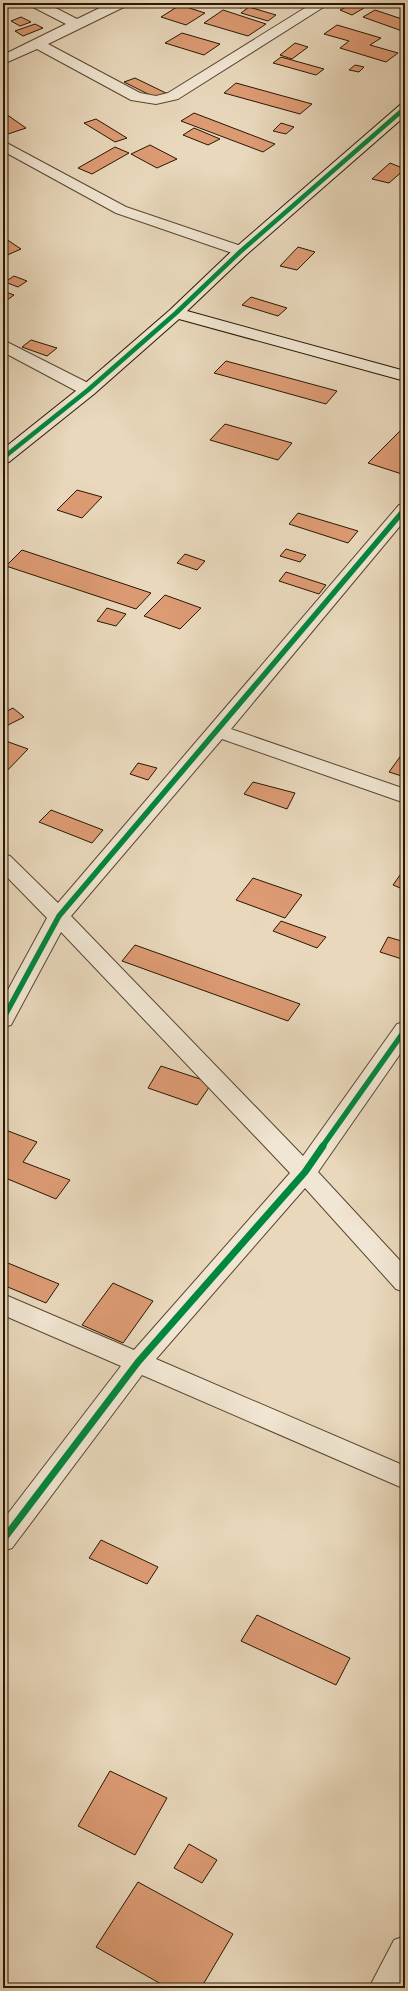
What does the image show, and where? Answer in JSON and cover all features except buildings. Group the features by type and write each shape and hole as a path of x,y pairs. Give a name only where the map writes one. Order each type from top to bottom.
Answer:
{"street":[{"path":"36,3 77,25"},
{"path":"3,60 122,3"},
{"path":"38,44 136,97 156,100 172,96 323,3"},
{"path":"3,458 88,390 176,313 241,251 405,108"},
{"path":"3,145 121,210 241,251"},
{"path":"176,313 405,376"},
{"path":"3,345 88,390"},
{"path":"3,1018 59,916 218,731 405,509"},
{"path":"218,731 405,796"},
{"path":"3,861 59,916 305,1172 405,1282"},
{"path":"3,1540 138,1362 305,1172 405,1030"},
{"path":"3,1304 405,1478"},
{"path":"384,1988 405,1950"}],"cycle path":[{"path":"3,458 88,390 176,313 241,251 405,108"},
{"path":"3,1019 59,916 218,731 405,509"},
{"path":"3,1540 138,1362 305,1172 405,1030"}]}
